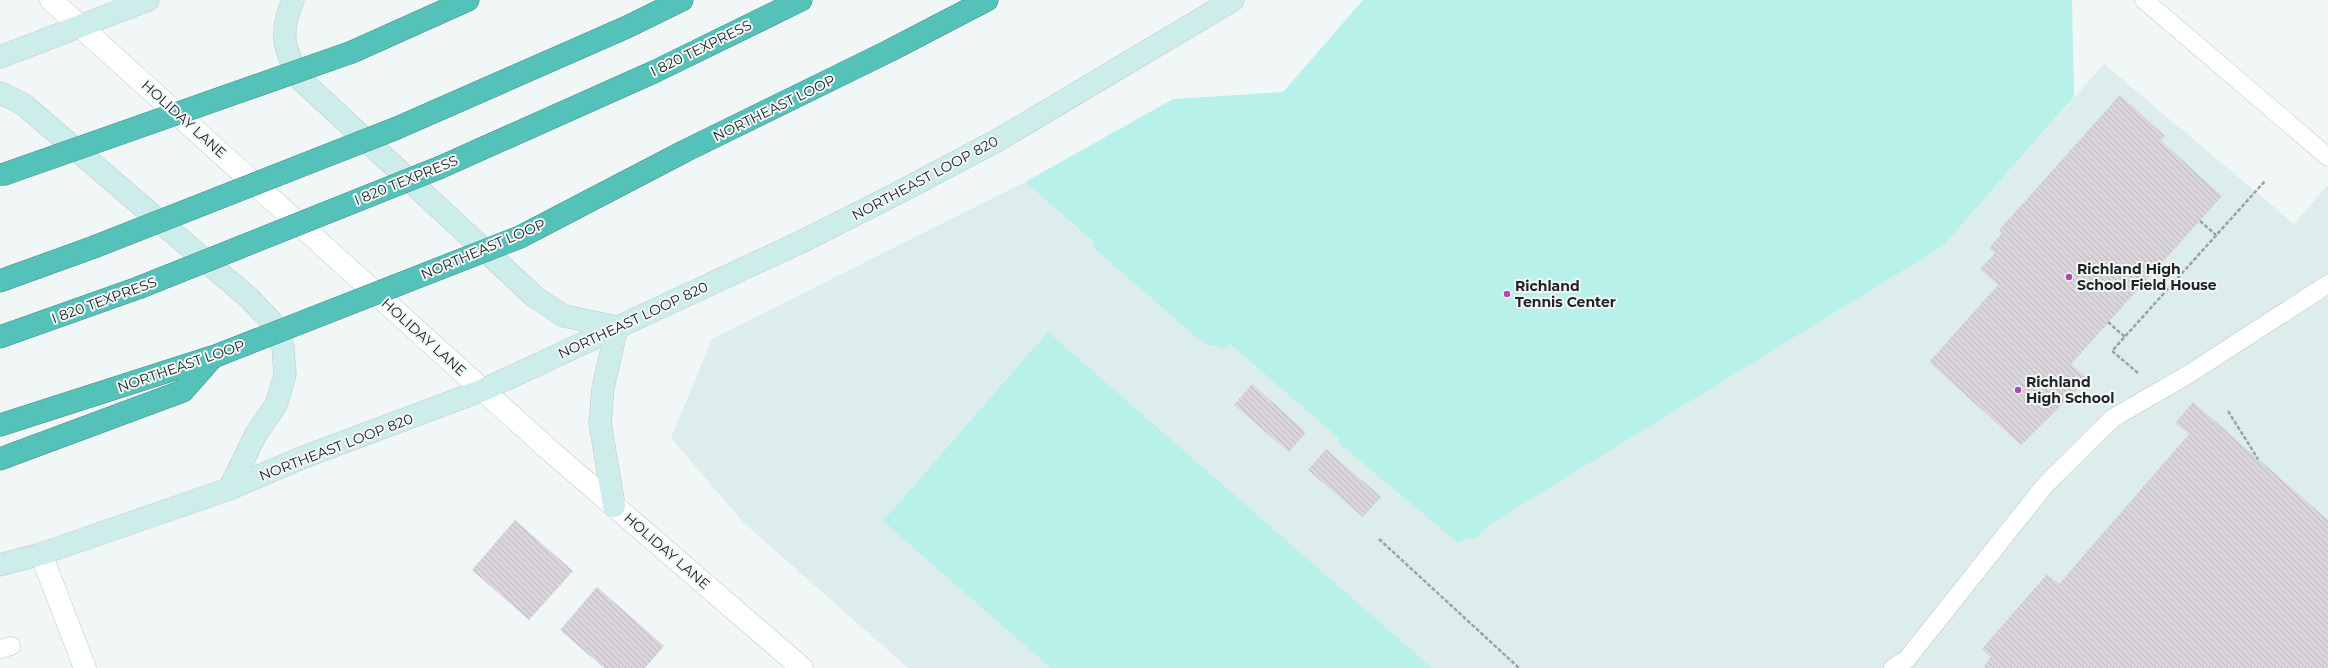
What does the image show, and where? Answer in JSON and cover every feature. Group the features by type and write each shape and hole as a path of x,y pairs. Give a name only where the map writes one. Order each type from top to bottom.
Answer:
{"highway":[{"path":"1,175 352,52 468,0"},
{"path":"0,281 94,247 396,128 627,27 682,0"},
{"name":"I 820 TEXPRESS","path":"0,337 138,288 441,166 656,71 801,0"},
{"name":"NORTHEAST LOOP","path":"0,425 213,357 520,237 678,155 889,51 987,0"},
{"path":"0,459 183,391 213,357"}],"main road":[{"path":"0,58 148,0"},
{"path":"293,0 286,15 284,45 298,77 535,297 564,316 617,327 603,388 600,423 614,506"},
{"name":"NORTHEAST LOOP 820","path":"0,565 41,554 229,490 304,457 483,390 803,241 898,193 998,140 1233,0"},
{"path":"0,93 23,104 249,298 271,321 283,347 284,375 276,405 256,434 229,490"}],"street":[{"name":"HOLIDAY LANE","path":"51,0 483,390 614,506 802,668"},
{"path":"41,554 85,668"}],"lane":[{"path":"2144,0 2328,157"},
{"path":"1894,668 1907,660 2046,484 2113,418 2189,374 2328,284"}],"path":[{"path":"2139,374 2112,351 2265,180"},
{"path":"2200,221 2216,235"},
{"path":"2108,322 2125,337"},
{"path":"2228,411 2258,459"},
{"path":"1379,539 1519,668"}],"shaded area":[{"name":"Richland Tennis Center","path":"1363,0 2072,0 2074,97 1943,246 1490,524 1477,538 1465,539 1458,543 1338,442 1338,438 1230,344 1225,349 1203,343 1094,248 1094,243 1025,182 1173,99 1283,92"},
{"name":"Richland High School","path":"2104,64 2294,224 2328,185 2328,668 908,668 744,523 671,438 712,339 1025,182 1203,342 1229,343 1458,543 1943,246"},
{"path":"1048,332 1432,668 1051,668 883,521"}],"building":[{"name":"Richland High School Field House","path":"2120,95 2165,136 2160,140 2222,196 2071,364 2088,379 2021,445 1929,362 1998,285 1980,269 1995,253 1989,248 2002,233 1999,230"},
{"path":"1252,384 1306,432 1289,452 1234,405"},
{"path":"2193,402 2328,520 2328,668 1986,668 1984,666 1991,657 1982,649 2047,574 2059,584 2189,434 2175,423"},
{"path":"1326,449 1381,497 1363,517 1308,470"},
{"path":"515,520 573,571 529,620 472,570"},
{"path":"597,587 664,646 645,668 604,668 560,630"}],"place":[{"name":"Richland High School Field House","path":"2069,277"},
{"name":"Richland Tennis Center","path":"1507,294"},
{"name":"Richland High School","path":"2018,390"}]}
